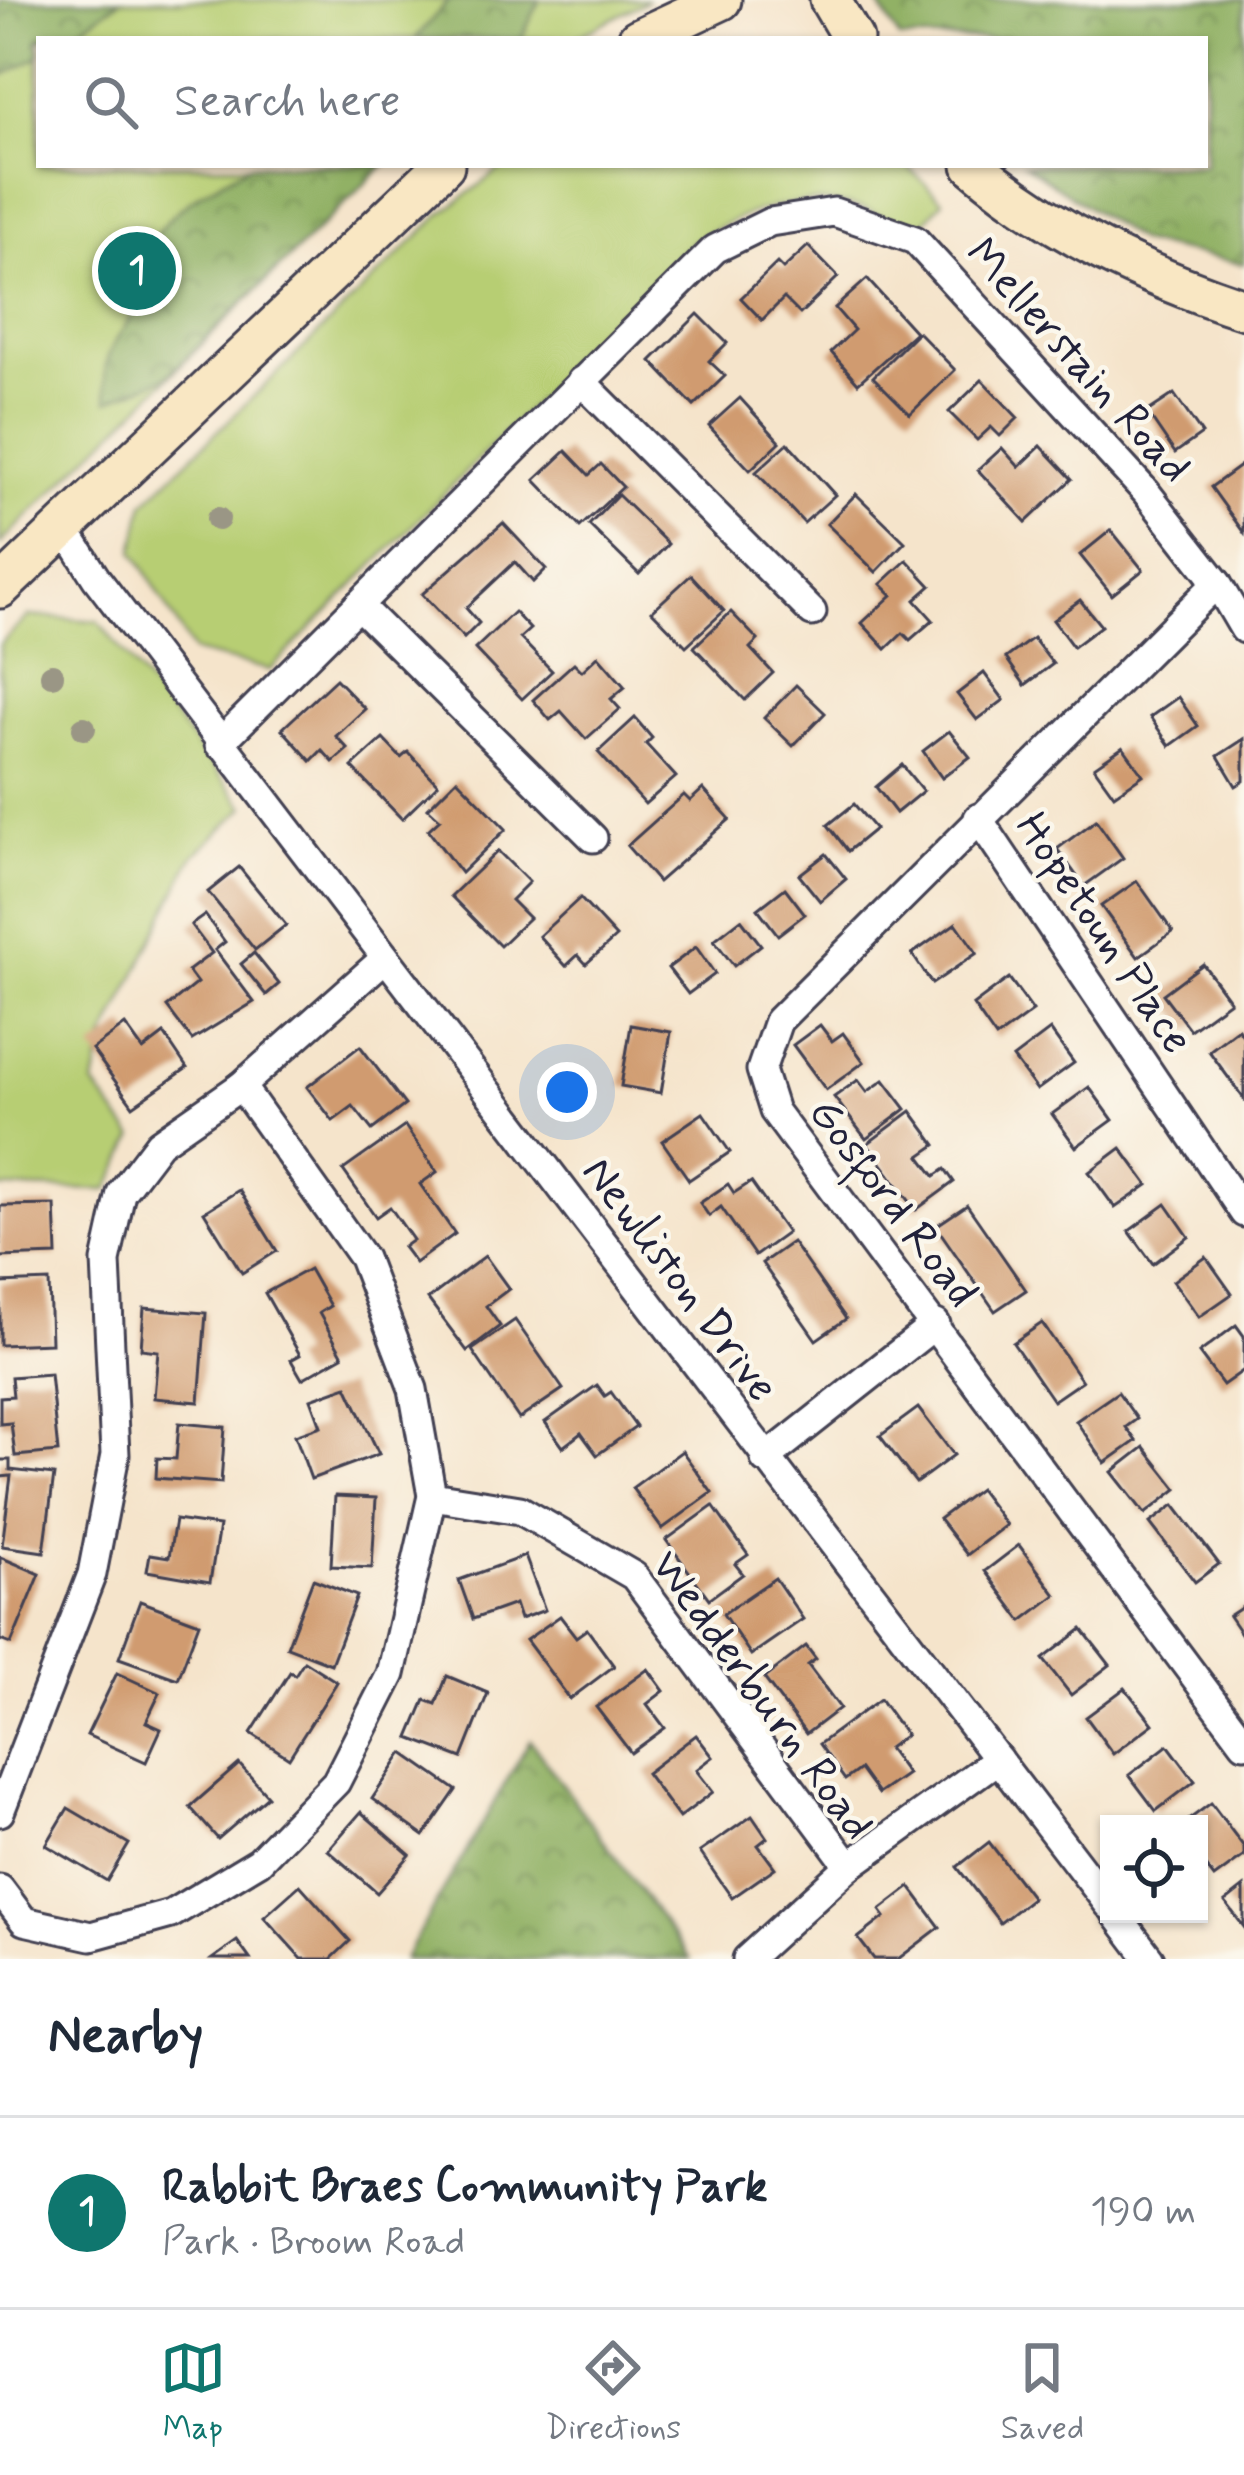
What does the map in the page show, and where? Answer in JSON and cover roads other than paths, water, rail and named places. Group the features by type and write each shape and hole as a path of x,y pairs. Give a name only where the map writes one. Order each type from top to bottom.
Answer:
{"street":[{"path":"644,36 721,0"},
{"path":"830,0 851,36"},
{"path":"0,588 441,168"},
{"path":"978,168 1047,221 1114,259 1244,309"},
{"name":"Mellerstain Road","path":"219,743 715,249 770,222 834,212 915,240 1131,475 1217,584 1244,628"},
{"path":"581,382 812,612"},
{"name":"Newliston Drive","path":"63,526 383,960 1100,1893"},
{"name":"Gosford Road","path":"1217,584 778,1021 761,1070 774,1111 1244,1743"},
{"path":"358,605 593,838"},
{"name":"Hopetoun Place","path":"978,818 1244,1213"},
{"path":"0,1812 96,1554 115,1455 106,1261 121,1193 158,1143 242,1086 383,960"},
{"path":"0,1889 24,1922 91,1936 171,1914 259,1861 336,1782 391,1674 432,1496 413,1389 363,1258 242,1086"},
{"path":"765,1459 936,1324"},
{"name":"Wedderburn Road","path":"432,1496 520,1510 634,1576 848,1866 747,1959"},
{"path":"848,1866 998,1760"},
{"path":"1123,1923 1150,1959"}],"place":[{"name":"Rabbit Braes Community Park","path":"137,271"}]}
